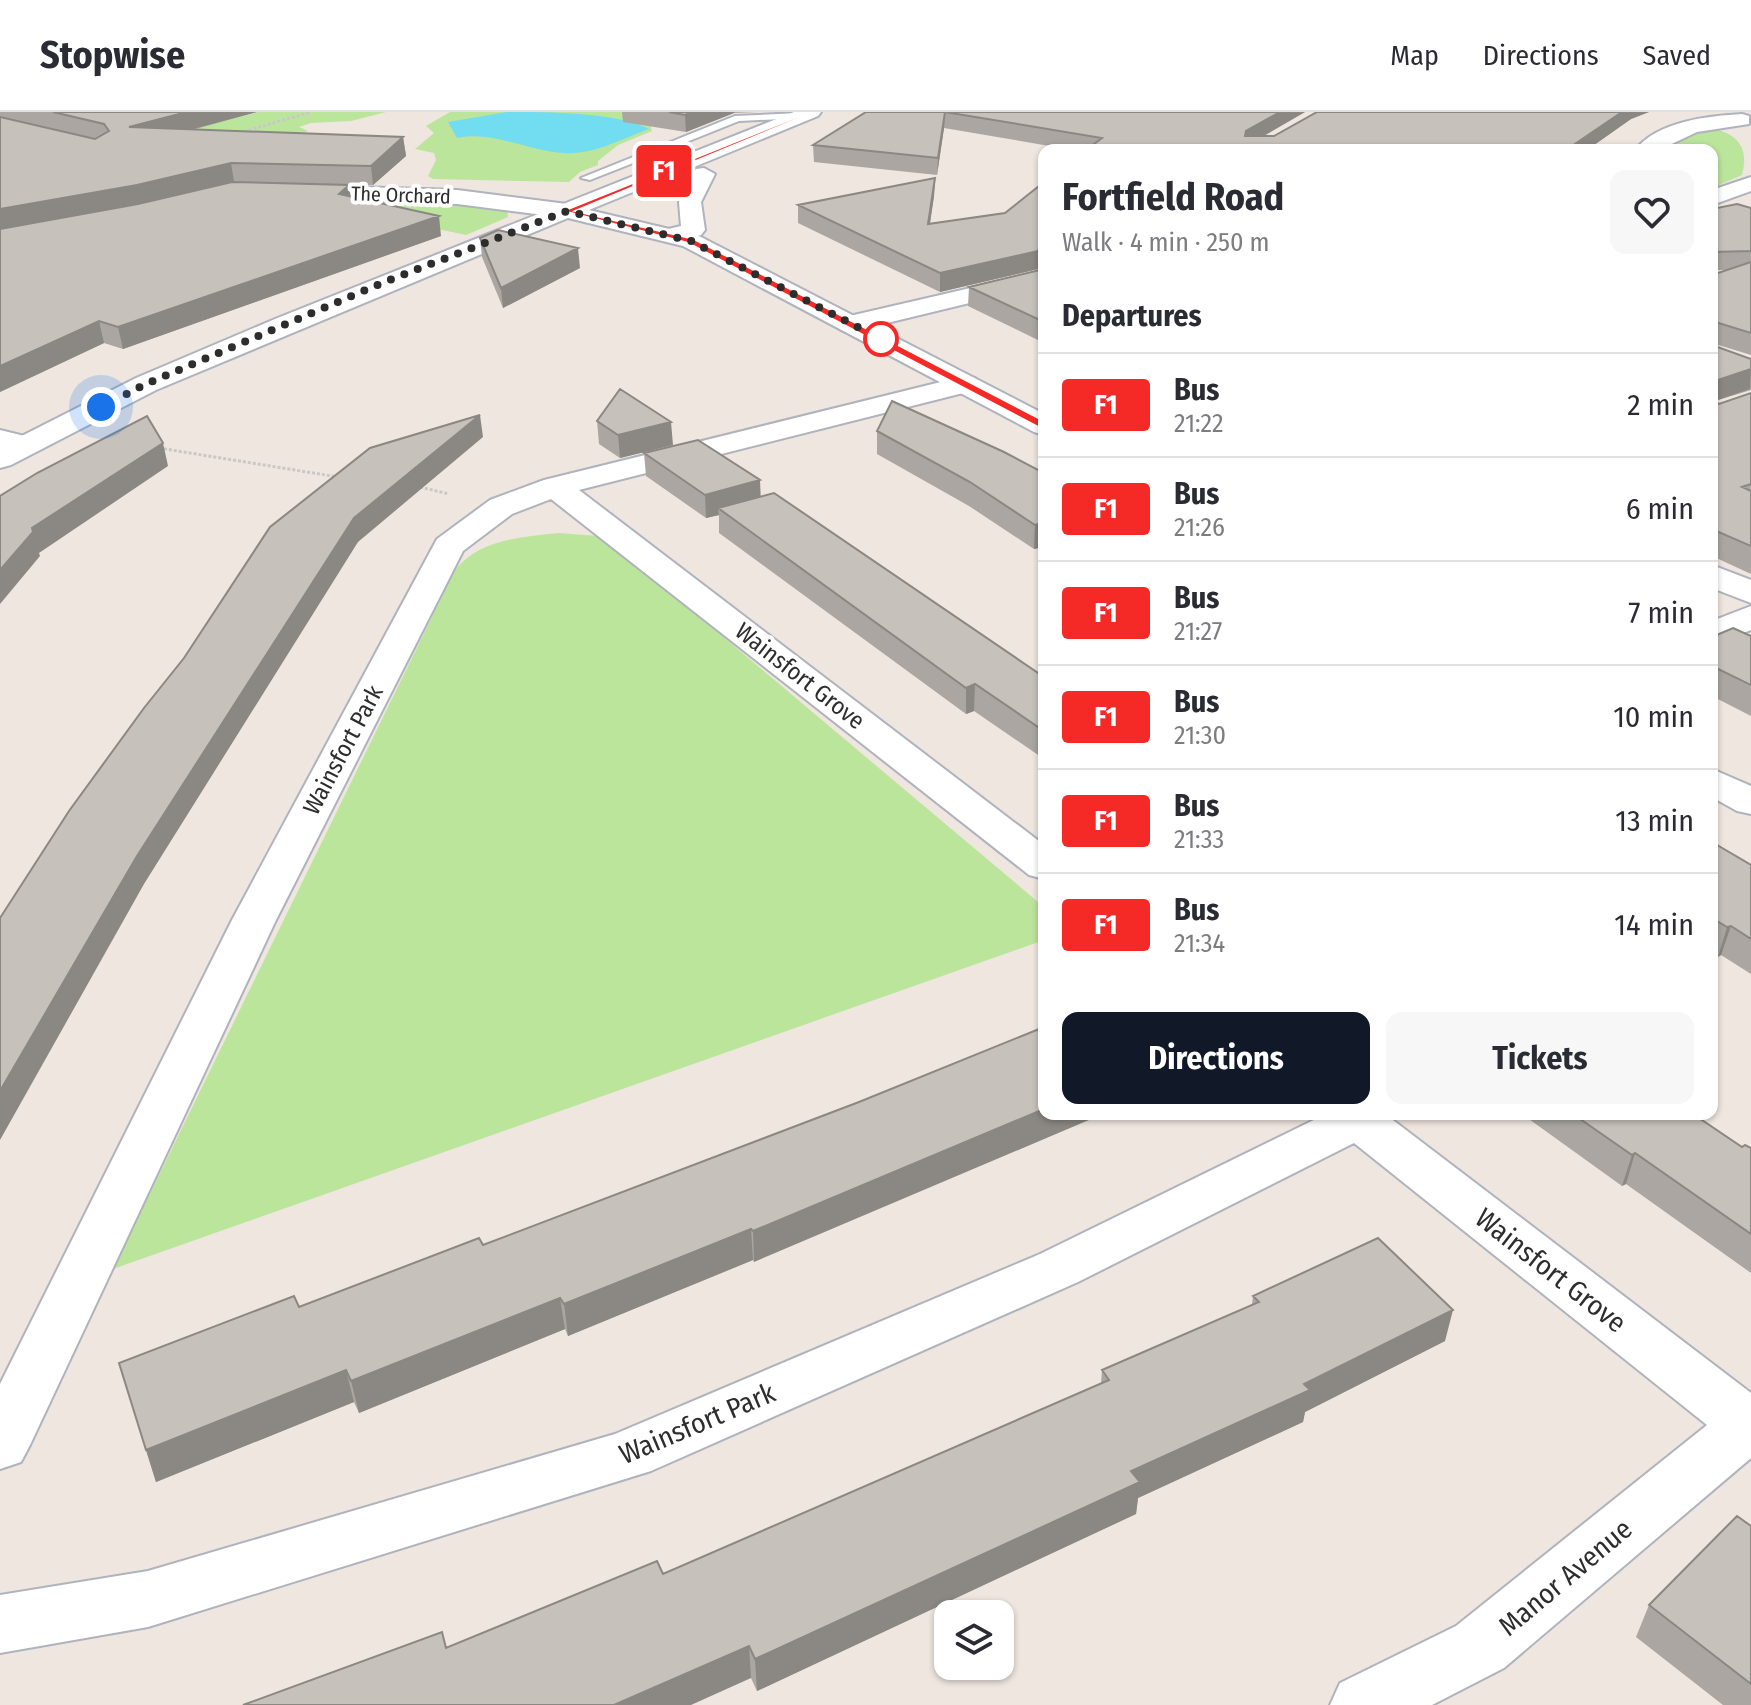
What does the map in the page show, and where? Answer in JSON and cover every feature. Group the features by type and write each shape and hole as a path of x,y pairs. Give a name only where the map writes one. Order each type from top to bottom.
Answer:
{"street":[{"path":"0,459 13,442 146,384 407,273 806,114"},
{"path":"1653,144 1700,123 1743,122"},
{"path":"672,235 693,230 690,202 704,174"},
{"path":"1718,196 1751,183"},
{"name":"The Orchard","path":"266,192 457,197 567,211 672,235 691,241 1038,423"},
{"path":"850,324 1038,279"},
{"name":"Wainsfort Park","path":"0,1445 254,920 449,546 501,507 555,487 965,384"},
{"name":"Wainsfort Grove","path":"555,487 1038,861"},
{"path":"1718,578 1751,593"},
{"path":"1718,631 1751,617"},
{"path":"1718,784 1751,802"},
{"name":"Wainsfort Park","path":"0,1624 148,1599 629,1454 1059,1268 1348,1120"},
{"name":"Wainsfort Grove","path":"1358,1120 1750,1426"},
{"name":"Manor Avenue","path":"1364,1705 1480,1647 1750,1426"}],"lane":[{"path":"586,178 738,118 806,114"},
{"path":"652,152 662,160 681,164"}],"path":[{"path":"238,133 311,112"},
{"path":"148,447 350,479"},
{"path":"414,487 501,507"}],"green space":[{"path":"259,112 386,112 351,121 311,123 299,127 308,131 279,143 76,157"},
{"path":"450,112 622,112 649,121 652,131 618,145 598,161 598,165 580,172 569,182 433,179 428,176 436,160 434,153 415,149 434,133 426,126"},
{"path":"1714,129 1736,139 1743,151 1742,175 1718,185 1718,144 1668,144 1699,131"},
{"path":"446,199 507,210 508,217 466,235 372,215 250,201"},
{"path":"559,533 597,536 614,545 1038,902 1038,942 113,1269 455,570 477,552 516,538"}],"water":[{"path":"507,112 600,116 649,129 597,149 564,153 483,137 457,138 448,122"}],"building":[{"path":"53,112 187,112 129,127 403,137 371,166 231,163 137,185 0,209 0,117 95,139 109,131 104,124"},
{"path":"866,112 945,112 938,158 813,145"},
{"path":"945,112 1280,112 1246,131 1245,136 1274,136 1317,112 1622,112 1575,144 1094,144 1102,138"},
{"path":"935,178 928,224 1005,213 1038,187 1038,251 940,273 798,205"},
{"path":"232,182 349,185 339,194 439,216 118,327 99,321 0,366 0,229 138,204"},
{"path":"1737,204 1751,208 1751,251 1718,252 1718,208"},
{"path":"498,230 578,248 501,288 480,238"},
{"path":"1751,262 1751,333 1718,323 1718,273"},
{"path":"1038,270 1038,319 969,287"},
{"path":"1718,347 1751,359 1751,369 1718,380"},
{"path":"620,389 671,422 618,435 597,421"},
{"path":"1751,393 1751,484 1742,487 1751,491 1751,546 1718,532 1718,403"},
{"path":"892,401 1038,470 1038,524 1035,525 970,482 877,431"},
{"path":"480,415 354,518 137,856 0,1091 0,918 69,811 184,658 270,527 370,448"},
{"path":"147,416 163,443 32,528 33,532 0,570 0,496 37,473"},
{"path":"698,440 760,480 705,495 644,453"},
{"path":"774,493 1038,673 1038,727 975,684 966,688 718,508"},
{"path":"1733,628 1751,636 1751,685 1718,669 1718,634"},
{"path":"1718,846 1751,865 1751,939 1731,926 1718,922"},
{"path":"1038,1029 1038,1112 753,1231 751,1229 564,1304 560,1298 351,1381 346,1370 146,1450 119,1363 294,1296 299,1307 479,1238 483,1245 859,1102"},
{"path":"1582,1120 1702,1120 1742,1147 1751,1148 1751,1234 1635,1153 1632,1155"},
{"path":"1378,1238 1453,1310 1304,1384 1310,1390 1131,1471 1140,1482 755,1659 749,1646 614,1705 243,1705 442,1632 446,1648 657,1561 663,1574 1109,1380 1102,1370 1259,1302 1253,1296"},
{"path":"1737,1516 1751,1526 1751,1684 1649,1605"}],"bus line":[{"name":"F1","path":"811,112 567,211 691,241 1038,423"}],"route":[{"path":"101,407 146,384 382,283 567,211 691,241 881,339"}]}
